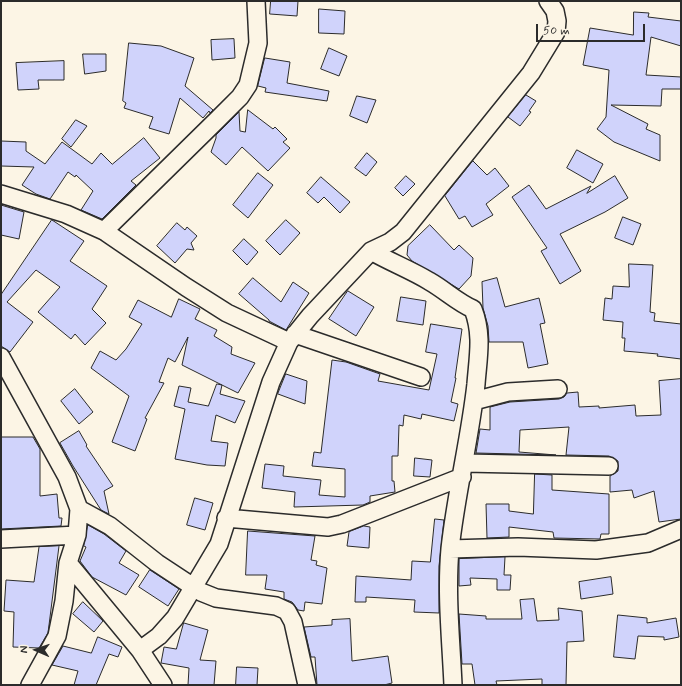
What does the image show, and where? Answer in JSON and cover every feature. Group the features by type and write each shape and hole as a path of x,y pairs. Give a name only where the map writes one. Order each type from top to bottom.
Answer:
{"street":[{"path":"104,230 240,97 248,85 258,44 256,1"},
{"path":"140,650 159,636 175,618 219,544 226,518 271,382 292,338 371,251 390,242 403,232 531,73 556,32 557,20 555,12 548,1"},
{"path":"1,194 66,214 104,230 186,287 227,313 292,338 421,377"},
{"path":"371,251 428,280 452,295 460,303 474,309 479,324 480,340 474,401 450,549 449,603 453,685"},
{"path":"1,357 67,477 79,509 77,535 68,563 64,601 57,636 30,685"},
{"path":"474,401 508,392 558,389"},
{"path":"226,518 328,527 342,524 463,470 609,466"},
{"path":"79,509 110,526 157,563 201,592 216,598 276,606 287,611 293,622 307,685"},
{"path":"450,549 518,547 596,550 648,543 681,529"},
{"path":"1,539 77,535"},
{"path":"68,563 140,650 163,685"}],"building":[{"path":"271,1 298,1 297,16 270,14"},
{"path":"319,9 345,11 344,34 319,33"},
{"path":"634,12 649,13 648,17 681,21 681,46 651,37 646,75 681,77 681,89 662,89 661,106 611,105 648,124 646,129 660,135 660,161 614,142 597,129 606,117 609,70 583,65 590,28 633,35"},
{"path":"234,39 235,58 212,60 211,40"},
{"path":"129,43 161,46 194,58 185,86 213,110 210,113 209,111 203,118 180,98 169,134 149,128 153,117 124,108 126,103 123,101"},
{"path":"329,48 347,56 339,76 321,69"},
{"path":"83,54 106,54 106,71 85,74"},
{"path":"265,58 290,62 287,83 329,91 327,101 265,92 266,88 258,86"},
{"path":"64,61 64,80 38,80 39,89 18,90 16,63"},
{"path":"526,95 536,101 529,111 531,112 520,126 508,117"},
{"path":"357,96 376,100 367,123 350,116"},
{"path":"248,110 273,129 275,127 287,139 283,142 290,148 268,171 242,147 226,165 211,152 216,135 239,112 240,131 245,132"},
{"path":"76,120 87,126 71,147 62,139"},
{"path":"144,138 160,158 131,181 136,185 102,219 81,210 93,191 76,175 75,177 68,172 50,199 36,194 22,185 34,167 1,166 1,141 26,142 26,151 45,164 62,142 92,164 101,153 112,164"},
{"path":"577,150 603,164 593,183 567,168"},
{"path":"367,153 377,162 366,176 355,168"},
{"path":"473,161 487,175 495,168 509,186 486,204 493,215 472,227 465,216 459,219 445,196"},
{"path":"258,173 273,185 248,218 233,205"},
{"path":"406,176 415,184 403,196 395,188"},
{"path":"615,176 628,198 605,212 560,234 581,271 560,284 541,251 547,248 512,197 529,185 546,209 591,186 587,193"},
{"path":"321,177 350,202 340,213 324,197 318,203 307,193"},
{"path":"1,205 24,212 19,239 1,235"},
{"path":"623,217 641,224 633,245 615,238"},
{"path":"52,220 84,241 70,261 107,286 92,309 106,323 85,345 75,334 71,339 38,312 60,287 36,270 7,302 33,322 10,352 1,346 1,295"},
{"path":"286,220 300,233 280,255 266,241"},
{"path":"177,223 185,230 187,227 197,236 191,243 194,250 187,249 175,263 157,246"},
{"path":"430,225 454,250 459,245 473,258 471,276 459,289 412,261 407,255 408,246"},
{"path":"244,239 258,252 247,265 233,251"},
{"path":"629,264 653,265 650,312 655,313 654,321 681,324 681,359 657,356 658,354 624,351 625,338 622,338 623,322 603,320 605,298 612,299 613,286 629,287"},
{"path":"253,278 281,302 293,282 309,293 286,330 269,321 239,294"},
{"path":"497,278 505,307 539,298 545,323 540,324 548,364 528,368 523,342 489,342 488,326 483,308 482,282"},
{"path":"348,291 374,307 356,336 329,319"},
{"path":"401,297 426,301 423,325 397,321"},
{"path":"179,299 200,309 195,319 217,330 214,336 232,347 231,354 255,363 238,393 182,365 188,337 175,362 168,358 159,382 164,383 145,418 147,419 135,451 112,442 129,396 91,368 100,351 116,360 126,349 142,324 129,317 138,300 171,317"},
{"path":"431,324 462,329 456,378 451,402 458,404 454,421 422,414 421,419 404,415 403,426 399,425 398,456 392,456 392,481 394,481 395,492 370,496 370,502 363,505 294,507 295,492 262,488 265,464 284,466 283,476 321,480 319,495 345,497 345,469 312,466 314,452 321,453 332,360 346,362 380,374 378,381 429,390 437,354 426,352"},
{"path":"286,374 307,381 305,404 278,394"},
{"path":"681,379 681,519 659,522 654,491 634,498 632,490 610,492 610,476 618,471 618,461 609,456 566,455 569,427 520,430 519,452 556,455 476,453 480,429 490,430 490,407 510,402 559,399 564,397 567,393 578,392 579,407 599,406 599,408 635,405 636,416 661,415 659,381"},
{"path":"217,384 222,385 220,394 245,401 235,423 216,415 211,441 228,443 225,466 207,465 175,459 185,409 174,406 179,386 191,388 188,402 208,406"},
{"path":"75,389 93,412 79,424 61,401"},
{"path":"79,431 87,445 86,446 113,486 104,491 109,514 101,510 60,443"},
{"path":"1,437 33,437 40,449 40,496 57,494 59,518 62,518 61,526 1,529"},
{"path":"415,458 432,460 430,477 414,476"},
{"path":"535,474 552,475 552,490 609,494 609,534 601,534 600,539 554,538 553,532 509,527 509,537 487,538 486,504 509,504 509,511 533,514"},
{"path":"195,498 213,503 205,530 187,525"},
{"path":"435,519 444,520 439,566 439,613 414,612 415,600 366,597 366,602 355,602 356,576 411,580 412,561 430,562"},
{"path":"88,525 104,534 126,551 119,563 139,575 126,595 92,577 80,561 86,547 84,546"},
{"path":"364,526 370,527 369,548 347,546 349,532"},
{"path":"248,531 315,536 311,560 317,561 316,565 327,568 322,604 305,602 304,611 298,610 292,602 284,599 284,592 265,589 267,575 246,575"},
{"path":"59,546 48,633 39,648 13,647 14,612 4,611 6,580 34,582 39,547"},
{"path":"505,557 504,575 511,575 510,590 497,590 497,579 470,578 471,585 459,586 459,559"},
{"path":"150,570 179,589 168,606 139,587"},
{"path":"611,577 613,594 581,599 579,582"},
{"path":"534,599 537,621 559,620 558,608 582,611 584,641 567,642 566,685 542,685 542,679 496,681 497,685 475,685 472,664 462,664 459,614 486,616 486,619 522,619 520,600"},
{"path":"83,602 103,621 94,632 73,614"},
{"path":"618,615 647,618 647,623 676,618 679,637 664,640 664,637 638,636 635,659 614,657"},
{"path":"350,619 352,661 388,656 392,683 384,685 317,685 315,657 311,657 304,627 332,625 332,620"},
{"path":"184,623 208,630 200,660 216,661 214,685 188,685 189,668 161,663 164,647 176,649"},
{"path":"98,637 122,647 118,657 109,654 96,685 74,685 78,671 52,665 63,646 91,653"},
{"path":"237,667 258,668 257,685 236,685"}]}
